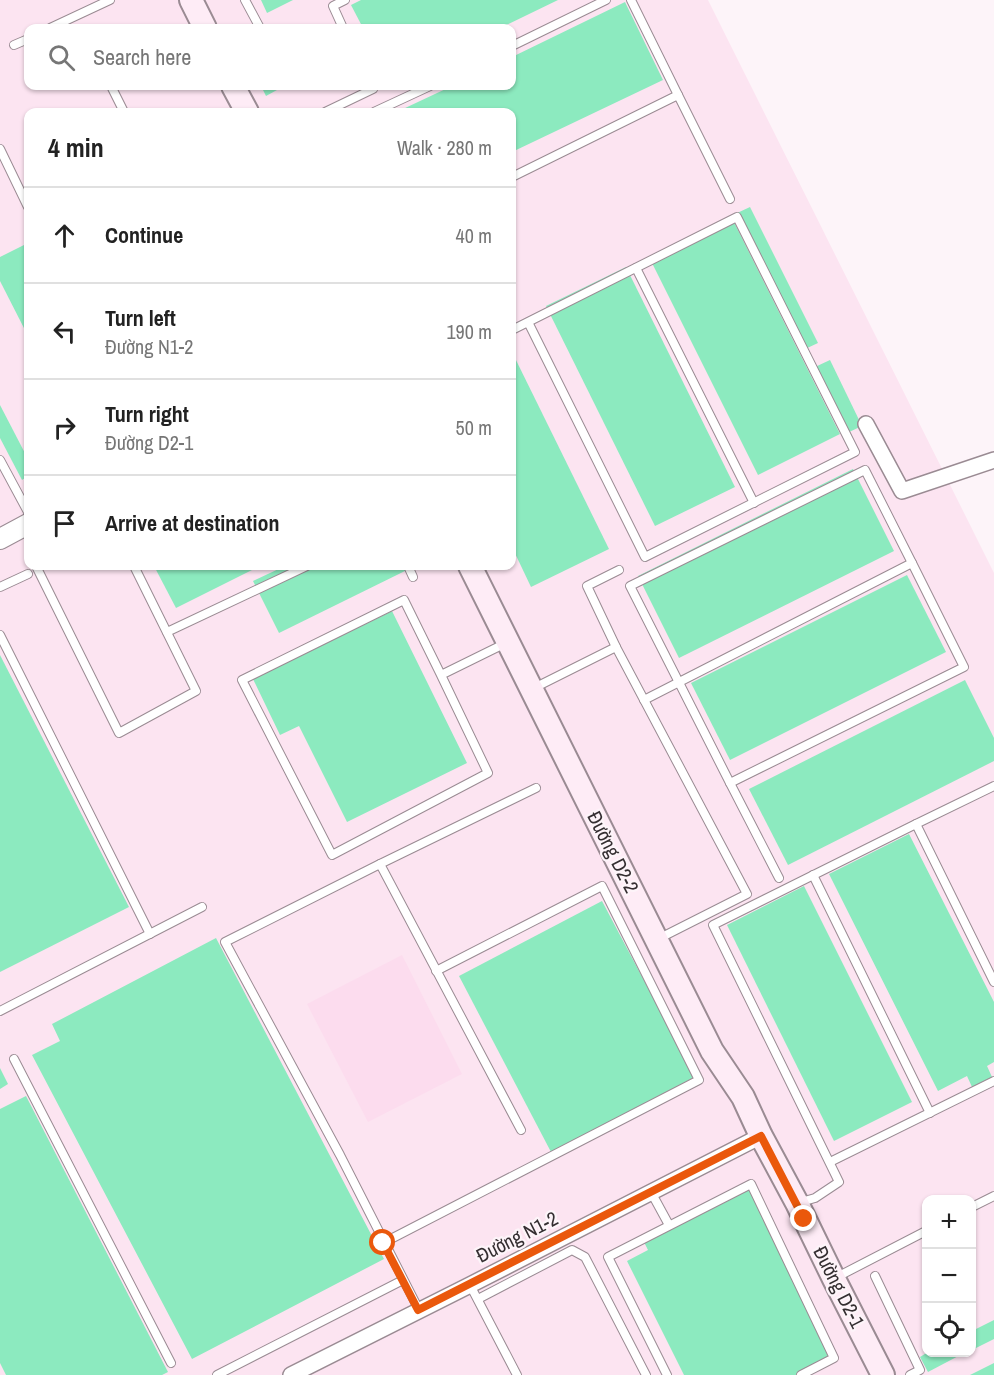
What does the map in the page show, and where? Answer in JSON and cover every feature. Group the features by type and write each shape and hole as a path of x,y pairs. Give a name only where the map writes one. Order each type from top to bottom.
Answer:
{"main road":[{"path":"191,0 203,24"},
{"path":"235,90 245,108"},
{"name":"Đường D2-2","path":"472,570 712,1051 743,1097 761,1136"},
{"name":"Đường D2-1","path":"761,1136 883,1375"}],"street":[{"path":"866,424 902,491 994,460"},
{"path":"0,538 24,526"},
{"name":"Đường N1-2","path":"291,1375 761,1136"}],"lane":[{"path":"59,24 110,0"},
{"path":"245,0 258,24"},
{"path":"341,24 333,6 345,0"},
{"path":"516,44 606,0"},
{"path":"631,0 730,199"},
{"path":"14,45 24,41"},
{"path":"113,90 122,108"},
{"path":"333,108 371,90"},
{"path":"383,108 421,90"},
{"path":"516,175 678,95"},
{"path":"0,149 24,199"},
{"path":"516,328 737,217 855,452 645,557 528,322"},
{"path":"636,268 754,503"},
{"path":"0,460 3,472 24,506"},
{"path":"730,783 964,667 865,470 630,586 678,682 730,783 779,878"},
{"path":"644,700 912,563"},
{"path":"38,570 119,733 196,692 136,570"},
{"path":"167,632 299,570"},
{"path":"410,570 413,577"},
{"path":"619,570 587,586 616,647 747,894 657,940"},
{"path":"0,587 28,574"},
{"path":"404,600 441,675 488,773 332,855 242,680 404,600"},
{"path":"0,635 150,934"},
{"path":"441,675 507,642"},
{"path":"531,690 616,647"},
{"path":"797,1203 815,1198 839,1182 713,925 994,786"},
{"path":"418,1310 340,1155 225,942 536,788"},
{"path":"916,824 994,982"},
{"path":"380,864 521,1130"},
{"path":"813,875 930,1113"},
{"path":"383,1243 699,1080 602,886 436,972"},
{"path":"0,1011 201,907"},
{"path":"14,1059 171,1363"},
{"path":"830,1162 994,1081"},
{"path":"667,1375 608,1257 751,1184 834,1358 801,1375"},
{"path":"651,1192 669,1225"},
{"path":"976,1205 994,1196"},
{"path":"834,1279 922,1234"},
{"path":"478,1299 572,1250 585,1257 646,1375"},
{"path":"875,1276 921,1373 910,1375"},
{"path":"217,1375 403,1280"},
{"path":"470,1285 517,1375"}],"shaded area":[{"path":"0,0 708,0 994,573 994,1375 0,1375"},
{"path":"402,955 462,1074 368,1122 307,1004"}],"building":[{"path":"261,0 293,0 267,13"},
{"path":"361,0 558,0 508,24 361,24 351,5"},
{"path":"625,2 663,80 516,150 516,108 405,108 443,90 516,90 516,55"},
{"path":"263,90 277,90 266,96"},
{"path":"750,207 818,343 803,350 735,214"},
{"path":"731,216 840,434 758,475 649,257"},
{"path":"24,245 24,328 0,281 0,257"},
{"path":"626,267 735,487 655,526 546,306"},
{"path":"516,360 609,549 531,587 516,555"},
{"path":"830,360 862,426 847,433 815,367"},
{"path":"0,405 24,451 24,479 22,480 0,438"},
{"path":"853,469 894,551 679,658 638,576"},
{"path":"156,570 252,570 176,608"},
{"path":"276,570 407,570 279,633 253,581"},
{"path":"907,575 946,652 730,760 691,683"},
{"path":"392,611 467,763 347,822 299,726 280,735 253,679"},
{"path":"0,655 129,907 0,972"},
{"path":"965,680 994,738 994,761 788,865 749,789"},
{"path":"909,834 994,1002 994,1062 987,1066 992,1077 972,1087 967,1076 938,1091 829,874"},
{"path":"804,886 912,1102 834,1141 727,925"},
{"path":"602,901 695,1077 551,1152 459,976"},
{"path":"216,938 384,1259 192,1359 32,1055 60,1041 52,1024"},
{"path":"0,1068 8,1084 0,1089"},
{"path":"26,1096 168,1372 162,1375 6,1375 0,1363 0,1109"},
{"path":"746,1184 833,1358 800,1375 684,1375 627,1261 648,1250 641,1236"},
{"path":"994,1320 994,1339 976,1348 976,1329"},
{"path":"922,1356 956,1357 928,1372 920,1357"},
{"path":"994,1363 994,1375 970,1375"}],"route":[{"path":"383,1243 418,1310 761,1136 804,1219"}]}
